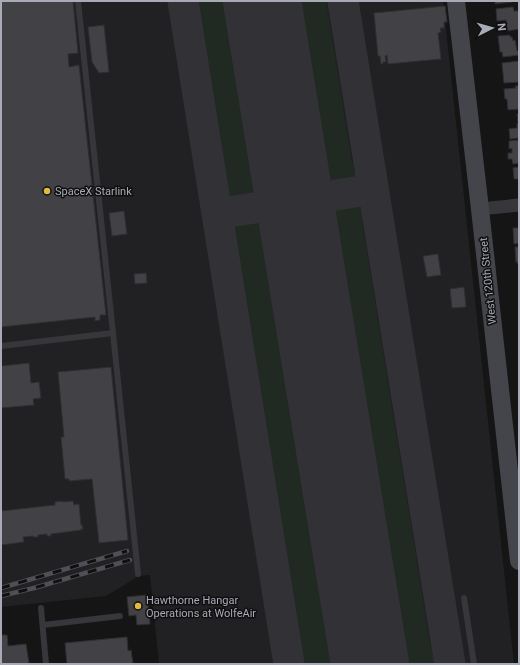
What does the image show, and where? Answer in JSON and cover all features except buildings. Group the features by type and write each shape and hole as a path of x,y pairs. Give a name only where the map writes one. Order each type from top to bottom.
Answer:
{"main road":[{"name":"West 120th Street","path":"456,1 519,561"}],"street":[{"path":"480,209 519,206"}],"lane":[{"path":"78,1 138,574"},
{"path":"1,346 113,333"},
{"path":"464,598 474,664"},
{"path":"41,608 46,664"},
{"path":"43,625 120,616"}],"shaded area":[{"path":"1,1 443,1 514,664 159,664 150,575 139,576 106,596 1,607"},
{"path":"193,1 228,1 258,190 257,195 251,197 232,200 225,194"},
{"path":"294,1 326,1 352,163 356,163 357,166 356,176 350,182 330,186 321,184 318,181 317,176 322,174"},
{"path":"353,204 360,206 365,215 365,218 362,221 431,650 436,650 436,659 434,664 397,664 402,662 330,217 324,218 327,209 334,205"},
{"path":"257,219 263,223 266,228 336,664 301,664 231,233 231,229 236,223"}],"taxiway":[{"path":"183,1 289,664"},
{"path":"343,1 450,664"},
{"path":"270,205 280,200 286,192 289,183 290,171"},
{"path":"219,224 222,216 229,212 361,191 368,184 371,174"},
{"path":"301,235 301,220 304,208 313,201 328,196"},
{"path":"370,660 371,664"}],"runway":[{"path":"262,1 370,664"}],"railway":[{"path":"1,588 127,551"},
{"path":"1,596 130,560"}],"place":[{"name":"SpaceX Starlink","path":"47,191"},
{"name":"Hawthorne Hangar Operations at WolfeAir","path":"138,606"}]}
